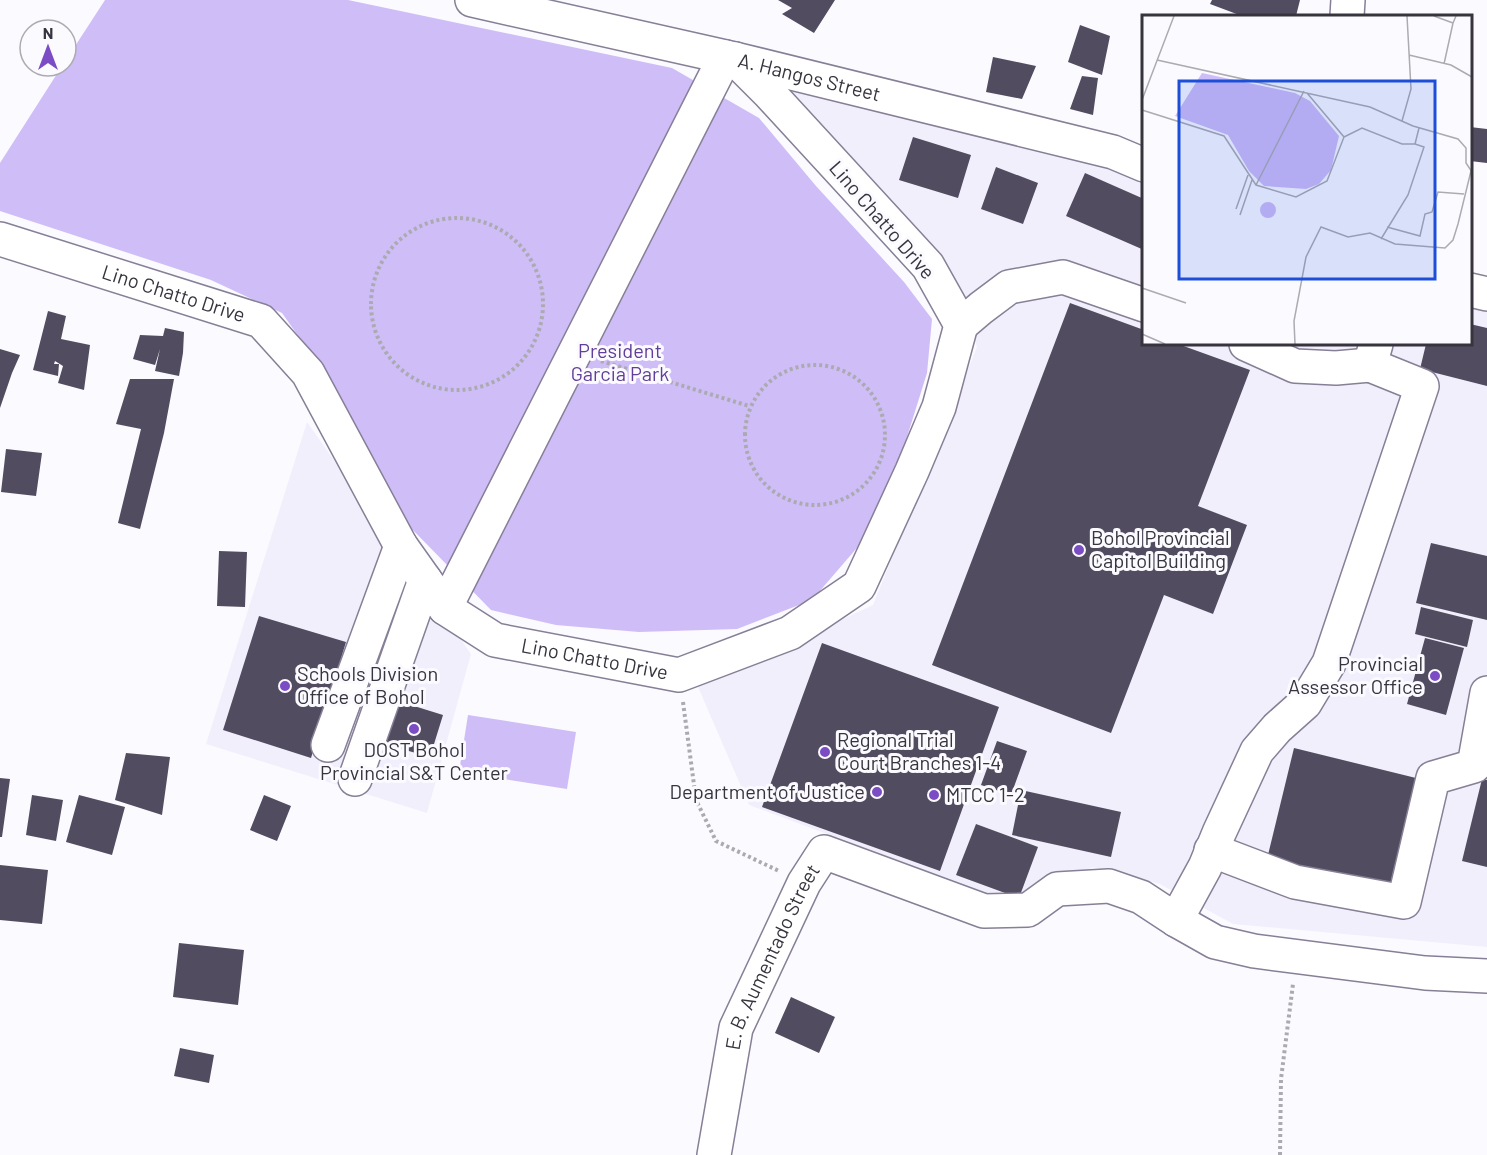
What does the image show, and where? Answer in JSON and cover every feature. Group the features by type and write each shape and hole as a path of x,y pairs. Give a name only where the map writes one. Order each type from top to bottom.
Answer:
{"street":[{"name":"A. Hangos Street","path":"472,0 730,58 1113,152 1142,165"},
{"path":"1347,15 1348,0"},
{"name":"Lino Chatto Drive","path":"0,238 261,321 308,374 401,546 445,608 495,639 679,675 790,633 859,586 939,407 961,326 928,266 769,93 730,58"},
{"path":"445,608 574,353 730,58"},
{"path":"961,326 1009,287 1063,277 1142,305"},
{"path":"1472,290 1487,294"},
{"path":"1248,345 1294,366 1336,368 1373,354 1422,386 1329,663 1305,703 1277,728 1257,751 1205,867 1176,920 1215,942 1254,951 1425,973 1487,976"},
{"path":"328,745 401,546"},
{"path":"355,779 425,580"},
{"path":"1211,850 1295,882 1404,902 1433,778 1474,766 1487,693"},
{"name":"E. B. Aumentado Street","path":"714,1155 736,1028 804,883 824,852 984,911 1028,910 1057,889 1109,886 1141,897 1176,920"}],"path":[{"path":"447,217 492,223 528,252 545,294 538,339 510,374 467,391 422,384 386,356 369,314 376,269 404,233 447,217"},
{"path":"574,353 749,406"},
{"path":"807,364 844,370 873,393 886,428 880,464 856,493 822,507 785,501 756,477 743,443 749,406 772,378 807,364"},
{"path":"679,675 696,800 716,841 804,883"},
{"path":"1280,1155 1281,1078 1296,956"}],"shaded area":[{"path":"787,90 1134,165 1142,169 1142,345 1472,345 1472,306 1487,310 1487,947 1233,924 1160,884 1093,867 1015,904 749,805 698,687 873,605 977,347 957,282"},
{"path":"307,422 471,654 427,813 206,744"}],"green space":[{"name":"President Garcia Park","path":"105,0 348,0 672,68 759,118 816,186 904,282 932,319 927,373 881,520 812,600 737,629 639,632 556,625 491,610 408,525 328,378 282,313 211,280 0,211 0,163 54,78 78,78 78,42"},
{"path":"468,715 576,732 567,789 459,772"}],"building":[{"path":"778,0 835,0 814,33 782,14 792,8"},
{"path":"1212,0 1300,0 1296,15 1239,15 1210,4"},
{"path":"1080,25 1110,36 1102,75 1068,62"},
{"path":"993,57 1036,66 1022,99 986,92"},
{"path":"1082,76 1098,78 1093,115 1070,109"},
{"path":"1472,127 1487,129 1487,163 1472,161"},
{"path":"913,137 971,155 958,198 899,180"},
{"path":"996,167 1038,183 1023,224 981,209"},
{"path":"1085,173 1142,198 1142,249 1066,216"},
{"name":"Bohol Provincial Capitol Building","path":"1070,303 1142,329 1142,345 1181,345 1250,370 1198,506 1247,525 1213,614 1164,595 1111,733 932,665"},
{"path":"48,311 66,316 61,339 90,345 84,390 58,383 63,366 55,361 54,364 59,364 58,376 33,370"},
{"path":"1472,324 1487,328 1487,386 1420,369 1426,345 1472,345"},
{"path":"165,328 184,332 179,376 155,371 160,349 155,365 133,359 140,335 163,336"},
{"path":"0,349 20,355 0,408"},
{"path":"130,379 174,379 164,433 140,529 118,523 141,429 116,424"},
{"path":"6,449 42,453 36,496 1,492"},
{"path":"1431,543 1487,556 1487,620 1416,603"},
{"path":"219,551 247,552 245,607 217,606"},
{"path":"1421,607 1473,620 1467,647 1415,634"},
{"name":"Schools Division Office of Bohol","path":"259,616 346,642 311,758 223,730"},
{"name":"Provincial Assessor Office","path":"1425,638 1464,648 1446,715 1407,704"},
{"path":"822,643 999,707 940,871 762,807"},
{"name":"DOST Bohol Provincial S&T Center","path":"398,701 443,715 430,757 384,744"},
{"path":"997,741 1027,751 1011,795 981,785"},
{"path":"1294,748 1416,778 1389,889 1267,859"},
{"path":"126,753 170,757 162,815 115,800"},
{"path":"0,778 10,779 2,837 0,837"},
{"path":"1482,779 1487,780 1487,867 1462,861"},
{"path":"1021,790 1121,812 1111,857 1012,835"},
{"path":"32,795 63,800 56,841 26,835"},
{"path":"79,795 125,807 112,855 66,842"},
{"path":"264,795 291,806 277,841 250,830"},
{"path":"976,824 1038,847 1019,898 956,875"},
{"path":"0,865 48,870 42,924 0,920"},
{"path":"179,943 244,950 238,1005 173,997"},
{"path":"791,997 835,1017 819,1053 775,1033"},
{"path":"180,1048 214,1055 209,1083 174,1076"}],"place":[{"name":"Bohol Provincial Capitol Building","path":"1079,550"},
{"name":"Provincial Assessor Office","path":"1435,676"},
{"name":"Schools Division Office of Bohol","path":"285,686"},
{"name":"DOST Bohol Provincial S&T Center","path":"414,729"},
{"name":"Regional Trial Court Branches 1-4","path":"825,752"},
{"name":"Department of Justice","path":"877,792"},
{"name":"MTCC 1-2","path":"934,795"}]}
